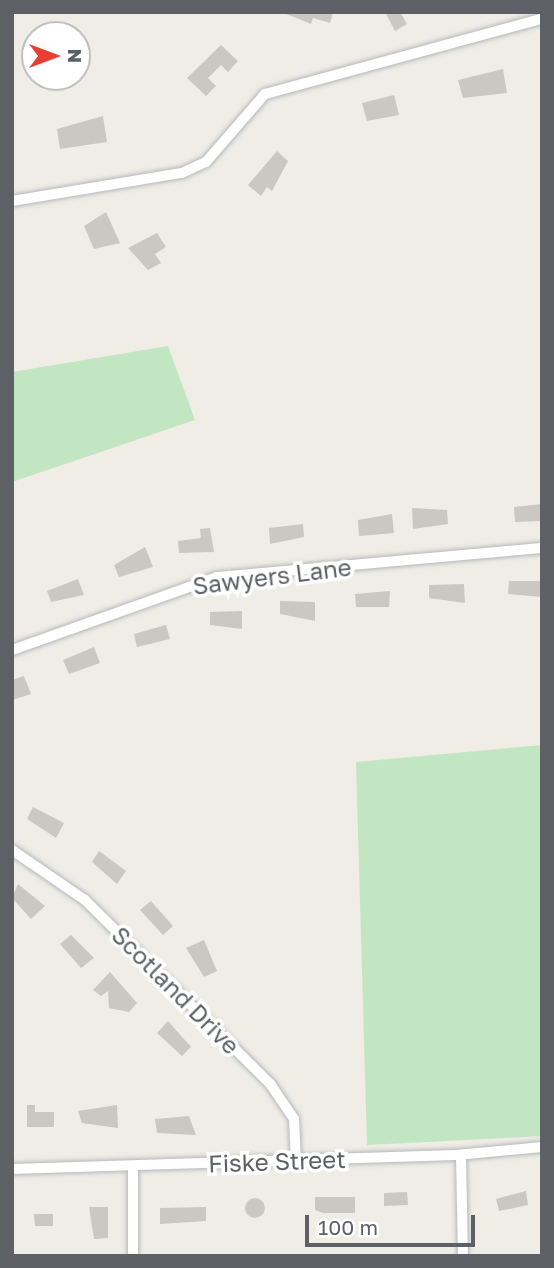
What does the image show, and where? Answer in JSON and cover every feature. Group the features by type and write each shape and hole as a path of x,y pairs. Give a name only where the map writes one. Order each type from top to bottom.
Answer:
{"street":[{"path":"12,188 13,201 181,173 206,162 265,94 542,19"},
{"name":"Sawyers Lane","path":"12,650 206,580 542,548"},
{"name":"Scotland Drive","path":"12,849 85,900 271,1084 293,1119 296,1161"},
{"name":"Fiske Street","path":"12,1170 460,1155 542,1147"},
{"path":"460,1155 463,1256"},
{"path":"133,1166 133,1256"}],"green space":[{"path":"168,346 195,420 12,482 12,372"},
{"path":"542,745 542,1136 367,1145 356,762"}],"building":[{"path":"281,12 333,12 330,23 313,18 311,24"},
{"path":"385,12 400,12 407,24 395,31"},
{"path":"221,45 238,61 228,72 221,65 208,78 216,86 206,96 187,78"},
{"path":"503,69 507,93 463,98 458,80"},
{"path":"394,95 399,115 367,121 362,103"},
{"path":"103,116 107,142 60,149 57,129"},
{"path":"277,151 288,161 272,191 267,187 261,196 248,185"},
{"path":"106,212 120,243 94,249 84,226"},
{"path":"157,233 166,247 155,254 161,263 148,270 128,248"},
{"path":"542,504 542,521 515,522 514,507"},
{"path":"412,508 447,510 448,524 413,529"},
{"path":"392,514 394,533 359,536 358,520"},
{"path":"303,524 304,537 270,544 269,528"},
{"path":"210,528 214,552 179,553 178,541 201,538 200,529"},
{"path":"145,547 153,567 119,577 114,565"},
{"path":"78,579 84,595 51,602 47,591"},
{"path":"509,581 542,581 542,597 508,594"},
{"path":"464,584 465,603 429,598 429,585"},
{"path":"390,591 389,607 356,607 355,594"},
{"path":"280,601 315,602 315,621 280,614"},
{"path":"242,611 242,629 210,625 210,612"},
{"path":"166,625 170,639 137,647 134,634"},
{"path":"94,647 100,663 69,674 63,660"},
{"path":"24,676 31,694 12,700 12,680"},
{"path":"33,807 64,823 56,838 27,819"},
{"path":"99,851 126,871 117,884 92,862"},
{"path":"18,884 45,906 31,919 12,898"},
{"path":"151,901 173,926 163,935 140,910"},
{"path":"71,935 94,958 81,968 60,944"},
{"path":"204,940 217,971 204,977 186,948"},
{"path":"110,972 137,1003 129,1012 109,1008 108,991 101,996 93,990"},
{"path":"168,1021 191,1047 182,1056 157,1033"},
{"path":"27,1105 35,1105 35,1112 54,1112 54,1127 27,1127"},
{"path":"117,1105 118,1128 82,1123 78,1111"},
{"path":"189,1116 196,1135 157,1133 155,1119"},
{"path":"526,1191 528,1205 499,1211 496,1199"},
{"path":"407,1192 408,1205 384,1206 384,1193"},
{"path":"315,1197 355,1197 355,1213 323,1213 315,1210"},
{"path":"255,1198 262,1201 265,1208 262,1215 255,1218 248,1215 245,1208 248,1201"},
{"path":"89,1207 108,1207 108,1238 94,1239"},
{"path":"206,1207 206,1221 160,1224 160,1208"},
{"path":"34,1214 53,1214 53,1226 35,1226"}]}
